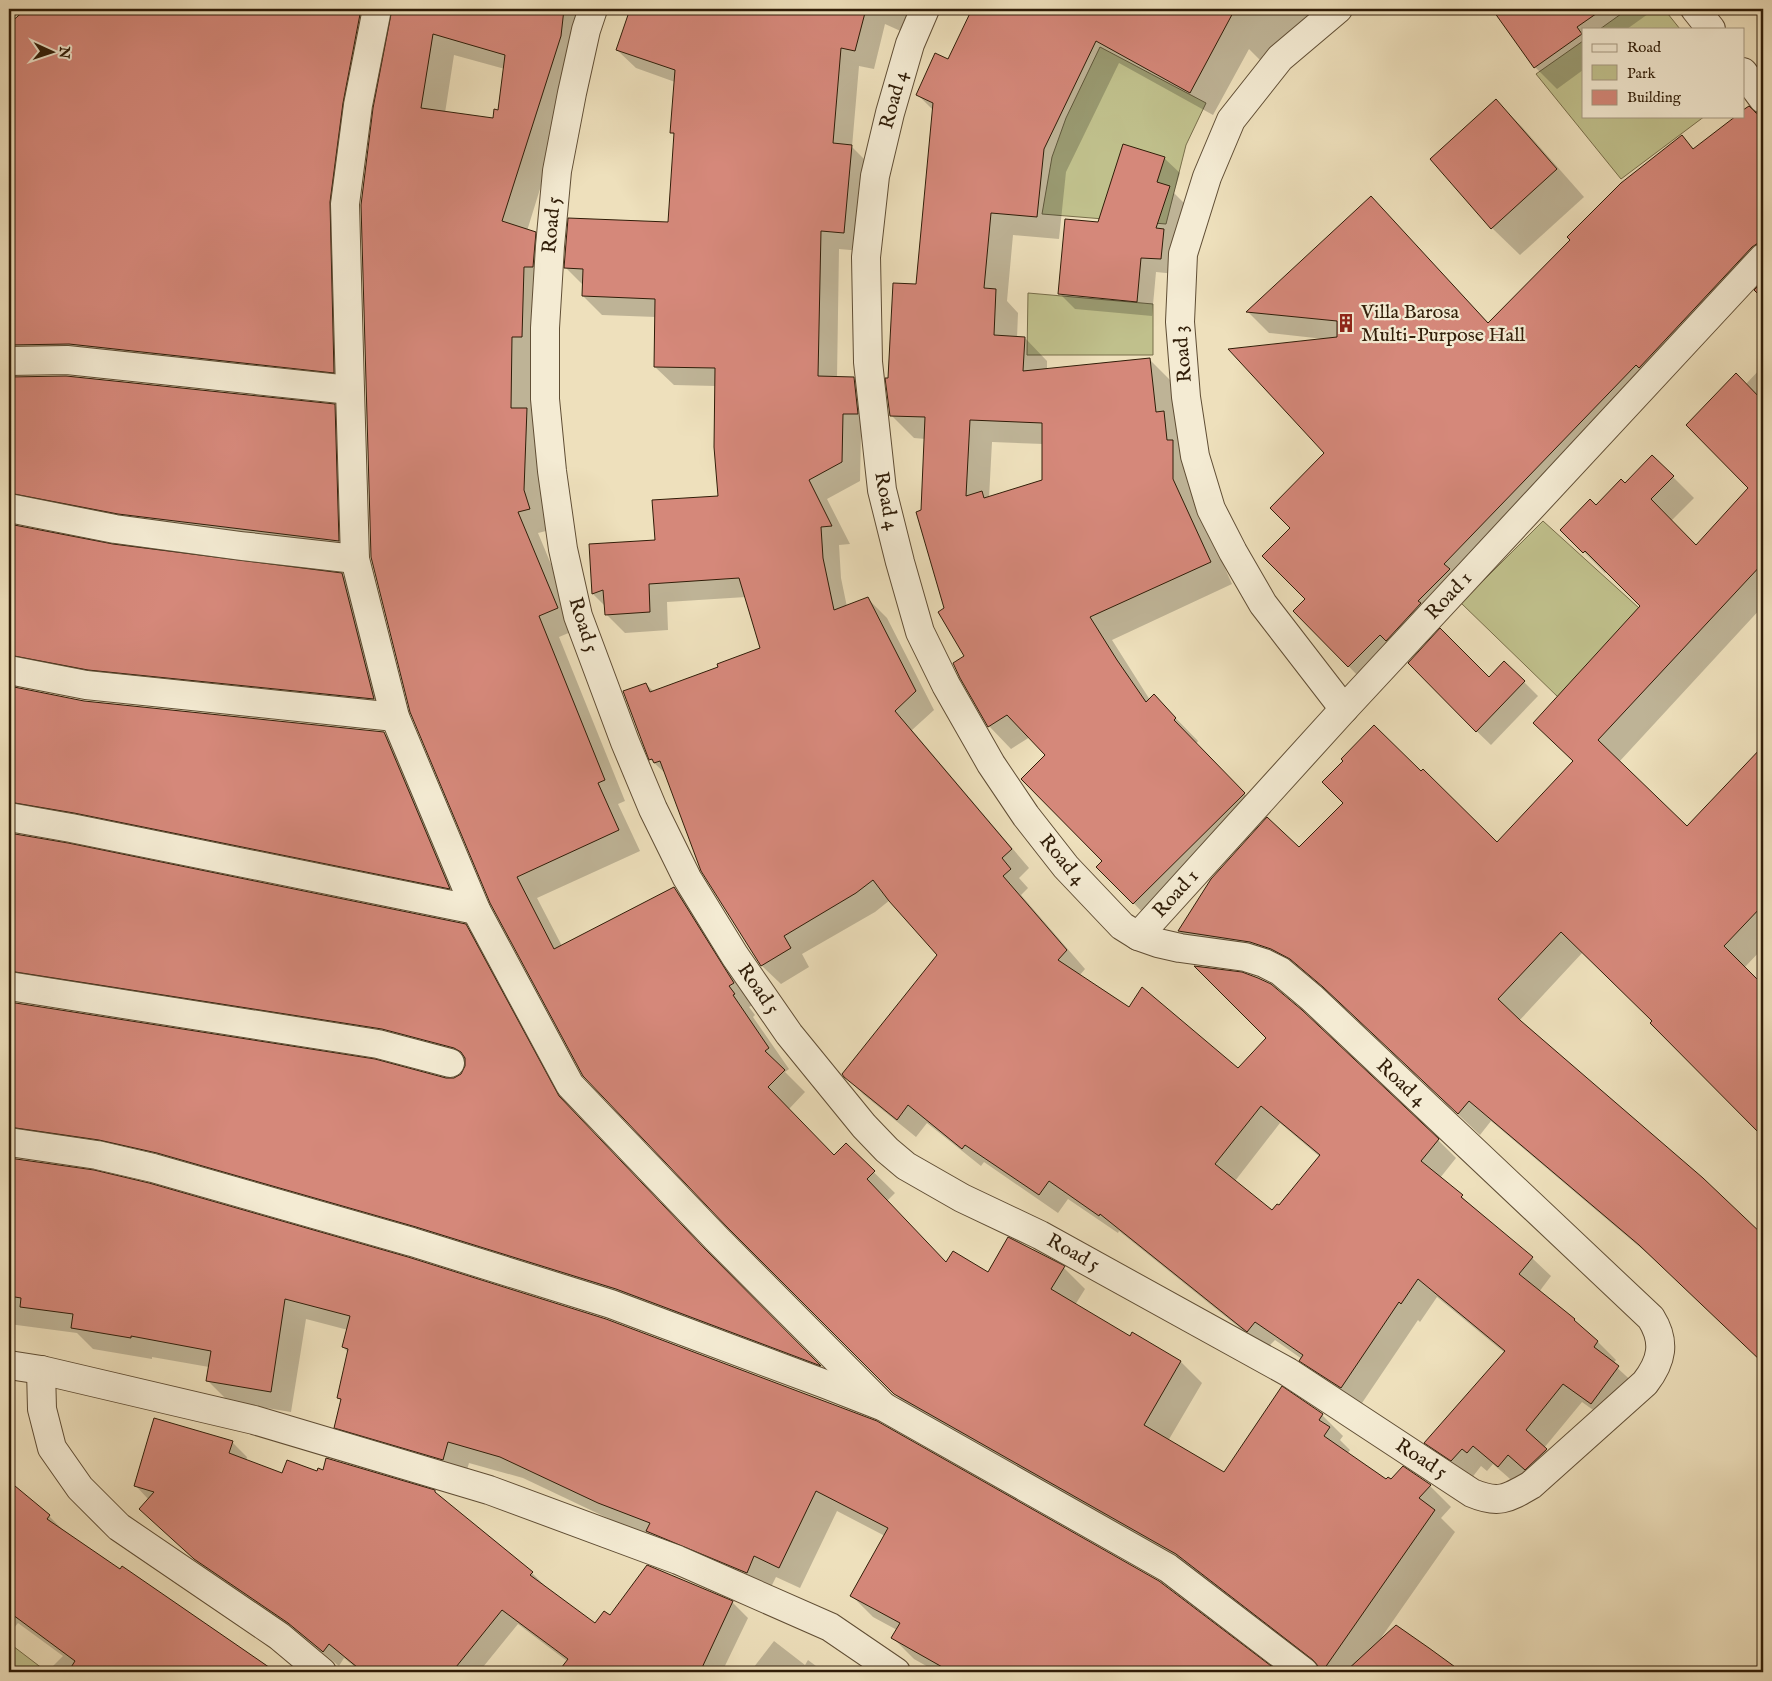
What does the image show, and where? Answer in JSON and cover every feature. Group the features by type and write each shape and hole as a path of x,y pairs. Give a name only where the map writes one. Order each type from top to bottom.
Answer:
{"street":[{"path":"377,9 358,105 346,204 350,390 355,559 395,717 476,910 570,1085 716,1238 884,1407"},
{"name":"Road 5","path":"593,9 586,30 572,93 557,171 546,310 544,399 563,549 578,616 625,742 653,810 687,878 735,956 790,1034 835,1091 864,1126 887,1150 906,1166 962,1198 1040,1235 1288,1372 1472,1493 1485,1498 1500,1500 1515,1494 1531,1485 1591,1432"},
{"name":"Road 4","path":"925,9 910,44 890,113 875,176 866,257 868,362 882,490 920,632 951,693 991,764 1026,816 1060,860 1122,926 1138,936 1158,943 1246,957 1280,971 1312,998 1651,1318 1658,1329 1660,1342 1659,1357 1654,1370 1629,1398 1591,1432"},
{"name":"Road 3","path":"1338,9 1280,58 1230,120 1207,177 1183,254 1180,322 1186,397 1195,456 1211,509 1263,604 1344,709"},
{"path":"1696,9 1709,28"},
{"path":"1744,73 1763,99"},
{"name":"Road 1","path":"1138,936 1344,709 1763,258"},
{"path":"9,361 67,360 350,390"},
{"path":"9,508 115,529 355,559"},
{"path":"9,670 86,685 395,717"},
{"path":"9,817 476,910"},
{"path":"9,986 378,1044 450,1063"},
{"path":"9,1142 97,1154 153,1168 421,1245 611,1304 884,1407 1168,1568 1304,1672"},
{"path":"9,1364 254,1420 489,1490 678,1560 830,1627 896,1672"},
{"path":"41,1370 42,1409 52,1448 80,1488 119,1527 279,1636 322,1672"}],"green space":[{"path":"1628,9 1664,9 1679,28 1601,28"},
{"path":"1582,42 1582,118 1702,118 1621,179 1536,74"},
{"path":"1100,47 1206,103 1186,145 1166,224 1042,214 1052,157 1066,118"},
{"path":"1028,293 1153,304 1153,355 1027,355"},
{"path":"1543,521 1639,608 1559,698 1461,603"},
{"path":"9,1643 47,1672 9,1672"}],"building":[{"path":"26,9 361,9 343,103 330,202 334,373 69,344 9,345 9,24"},
{"path":"392,9 564,9 561,36 502,221 536,232 533,267 524,267 522,337 512,337 511,408 527,408 524,490 530,509 518,512 558,608 539,616 605,780 598,783 619,830 517,877 554,949 674,887 734,983 729,986 735,994 733,995 769,1048 765,1051 785,1070 768,1087 834,1155 846,1143 875,1171 867,1179 946,1262 953,1251 988,1272 1008,1237 1065,1266 1051,1289 1130,1336 1132,1332 1181,1361 1144,1425 1224,1472 1282,1386 1323,1414 1319,1420 1330,1427 1324,1436 1386,1479 1388,1477 1391,1479 1403,1466 1431,1485 1419,1498 1435,1510 1322,1672 1319,1672 1318,1666 1313,1660 1176,1554 894,1394 727,1227 583,1076 490,903 410,712 371,557 361,205 373,108","holes":["433,34 505,55 498,110 494,109 493,118 421,108"]},
{"path":"630,9 866,9 855,51 841,48 833,143 852,145 844,233 821,231 818,376 854,377 858,414 843,414 842,462 809,480 832,526 821,527 823,558 834,610 868,597 916,691 895,711 1012,849 1002,858 1011,869 1003,876 1067,950 1058,960 1129,1007 1142,987 1238,1068 1266,1038 1194,966 1242,972 1271,984 1302,1010 1439,1139 1421,1161 1463,1195 1461,1197 1533,1257 1519,1274 1575,1319 1598,1341 1594,1347 1619,1366 1591,1404 1563,1384 1526,1430 1547,1449 1525,1470 1508,1455 1498,1467 1473,1446 1467,1453 1462,1449 1451,1461 1424,1443 1505,1351 1418,1279 1401,1304 1399,1302 1341,1388 1299,1361 1303,1355 1255,1322 1247,1332 1100,1214 1099,1216 1049,1181 1039,1195 965,1145 962,1149 908,1105 897,1120 844,1077 842,1074 937,955 873,880 856,893 784,936 791,948 761,966 701,871 660,761 654,763 652,759 649,760 623,691 646,683 650,692 718,667 717,664 760,648 739,578 649,584 650,612 605,615 603,590 592,594 589,544 655,540 652,500 718,496 714,447 715,368 654,367 655,299 582,296 583,269 564,268 568,218 668,222 674,133 670,133 675,70 616,50","holes":["1261,1106 1320,1155 1279,1205 1277,1204 1272,1210 1215,1164"]},
{"path":"972,9 1235,9 1190,93 1096,41 1044,149 1037,217 991,213 984,288 996,289 994,335 1025,337 1023,371 1150,358 1156,412 1164,411 1167,440 1173,440 1173,479 1211,562 1090,617 1146,702 1154,694 1176,718 1174,720 1245,793 1133,904 1096,867 1102,861 1021,779 1045,755 1007,715 988,727 960,678 953,663 964,656 938,612 944,608 916,512 921,510 925,417 890,416 885,378 888,378 893,283 916,284 933,103 916,95 935,53 948,59","holes":["970,420 1042,423 1042,480 984,498 982,491 966,496"]},
{"path":"1492,9 1603,9 1577,27 1582,34 1534,68"},
{"path":"1496,99 1557,169 1491,229 1430,159"},
{"path":"1749,106 1756,113 1763,114 1763,243 1758,243 1752,247 1639,368 1636,365 1444,564 1450,569 1418,601 1421,603 1386,641 1380,635 1348,667 1293,611 1305,599 1262,556 1290,528 1270,508 1324,453 1228,349 1337,337 1337,321 1246,312 1371,196 1488,323 1570,240 1567,237 1621,183 1682,135 1693,149 1733,118 1744,118 1744,109"},
{"path":"1123,144 1165,157 1157,182 1170,186 1156,228 1164,229 1161,259 1141,258 1137,302 1058,294 1065,219 1098,222"},
{"path":"1763,281 1763,299 1754,290"},
{"path":"1736,373 1763,401 1763,563 1598,740 1687,826 1763,746 1763,905 1724,946 1763,985 1763,1137 1650,1023 1652,1021 1561,932 1498,999 1703,1178 1763,1235 1763,1363 1639,1245 1469,1101 1458,1114 1323,987 1290,959 1271,949 1250,942 1178,931 1211,879 1267,817 1299,847 1343,803 1322,782 1374,725 1421,771 1423,769 1497,842 1573,761 1533,723 1640,606 1585,551 1583,553 1560,530 1590,499 1596,505 1621,479 1625,483 1652,455 1674,476 1651,499 1696,545 1748,488 1686,425"},
{"path":"66,376 335,404 339,541 118,514 9,493 9,377"},
{"path":"9,524 113,544 342,573 374,699 88,670 9,655"},
{"path":"1440,628 1489,677 1504,661 1525,681 1476,732 1408,663"},
{"path":"9,686 84,701 384,732 450,889 74,813 9,802 13,742 9,742"},
{"path":"9,833 68,843 466,924 559,1096 705,1249 821,1366 616,1289 416,1227 157,1153 99,1140 9,1127 9,1002 375,1059 446,1078 454,1078 461,1074 465,1066 465,1058 461,1052 454,1048 382,1029 9,971"},
{"path":"9,1158 94,1170 149,1183 408,1257 606,1319 877,1421 1159,1581 1279,1672 951,1672 891,1638 900,1623 850,1596 888,1528 816,1491 779,1568 754,1556 747,1573 646,1531 650,1523 598,1503 500,1457 448,1442 443,1460 334,1428 341,1399 337,1398 348,1349 342,1347 350,1316 285,1299 271,1392 206,1381 211,1351 131,1336 131,1338 71,1328 73,1314 20,1307 21,1298 9,1296"},
{"path":"154,1418 233,1441 229,1453 282,1473 287,1460 317,1471 318,1468 323,1470 326,1458 435,1490 435,1492 533,1572 530,1575 595,1623 604,1611 610,1615 647,1565 733,1601 700,1672 558,1672 568,1659 502,1610 452,1672 363,1672 329,1644 323,1652 288,1623 194,1559 139,1509 154,1492 134,1486"},
{"path":"9,1481 50,1515 47,1519 120,1569 122,1566 276,1672 68,1672 75,1661 9,1612"},
{"path":"1396,1625 1429,1648 1462,1672 1345,1672"}],"place":[{"name":"Villa Barosa Multi-Purpose Hall","path":"1346,323"}]}
